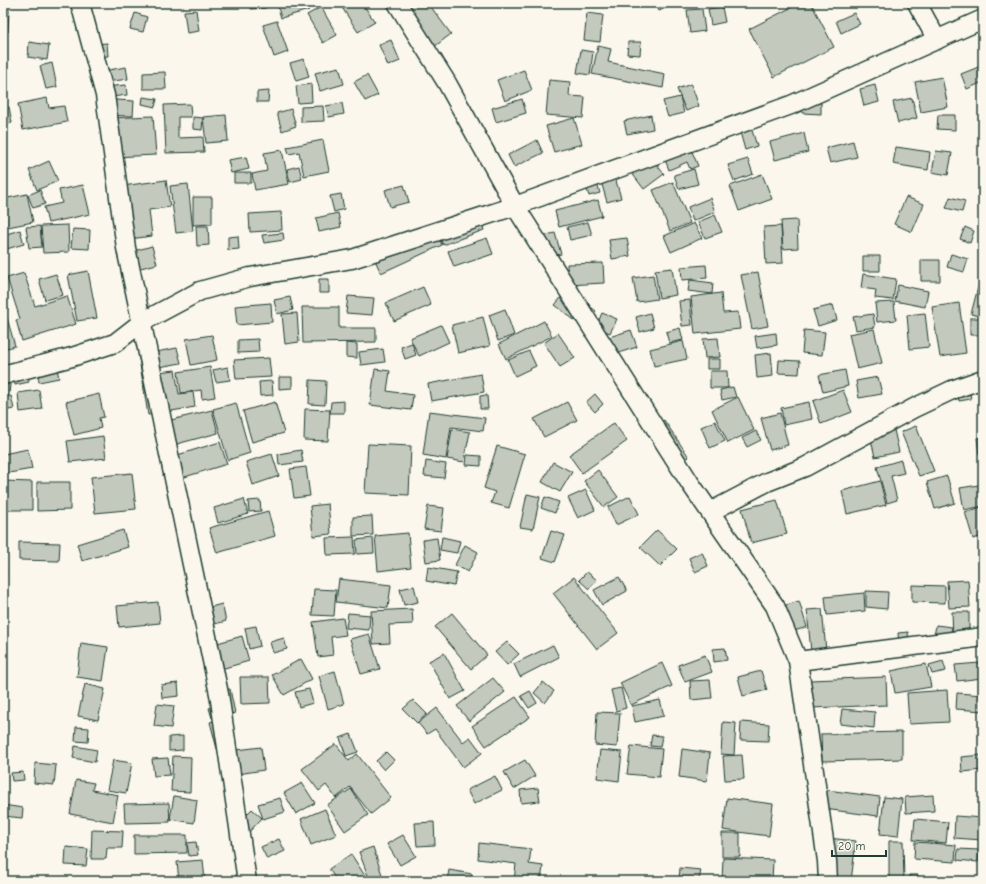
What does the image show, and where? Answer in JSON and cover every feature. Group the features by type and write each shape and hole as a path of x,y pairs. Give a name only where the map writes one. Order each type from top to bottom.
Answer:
{"street":[{"path":"80,3 105,95 126,248 219,694 247,881"},
{"path":"397,3 447,83 515,206 690,483 775,606 798,660 827,862 828,881"},
{"path":"916,3 937,40"},
{"path":"3,375 72,357 115,342 142,322 200,291 250,277 352,259 515,206 791,105 983,19"},
{"path":"710,512 768,482 805,467 914,408 952,390 983,379"},
{"path":"798,660 983,637"}],"building":[{"path":"250,3 265,3 266,8 251,9"},
{"path":"306,3 309,10 281,18 277,4"},
{"path":"339,3 362,3 375,22 358,32"},
{"path":"394,3 428,3 451,34 430,50"},
{"path":"656,3 669,3 670,6 659,11"},
{"path":"800,3 811,3 834,47 774,77 749,29"},
{"path":"321,7 337,35 323,43 307,15"},
{"path":"722,7 725,22 711,25 708,9"},
{"path":"3,8 9,9 8,32 3,32"},
{"path":"702,9 705,31 690,33 687,10"},
{"path":"196,10 199,31 187,33 184,11"},
{"path":"135,13 147,17 143,32 130,29"},
{"path":"587,13 603,15 600,42 584,40"},
{"path":"854,13 860,24 841,33 836,21"},
{"path":"277,21 288,52 274,57 263,25"},
{"path":"391,40 400,61 388,66 379,45"},
{"path":"29,42 49,45 47,60 28,57"},
{"path":"628,42 641,42 640,55 627,54"},
{"path":"107,43 108,56 86,58 85,45"},
{"path":"598,46 611,49 608,62 665,74 663,88 592,74"},
{"path":"581,50 593,52 590,75 577,73"},
{"path":"304,59 309,77 296,81 290,63"},
{"path":"88,62 103,71 126,67 128,79 92,84"},
{"path":"52,63 57,87 46,89 40,66"},
{"path":"981,66 983,70 983,82 967,89 961,74"},
{"path":"339,67 344,84 320,91 315,73"},
{"path":"524,70 532,90 505,101 497,80"},
{"path":"165,72 166,89 143,89 143,73"},
{"path":"367,75 378,95 365,101 354,82"},
{"path":"942,77 948,107 921,112 915,82"},
{"path":"549,80 570,82 569,96 585,97 583,118 546,115"},
{"path":"311,84 312,102 298,103 296,86"},
{"path":"691,84 699,106 686,111 677,89"},
{"path":"126,85 127,95 105,98 103,87"},
{"path":"875,85 879,102 864,106 860,89"},
{"path":"269,91 268,102 257,102 257,92"},
{"path":"143,97 157,99 155,107 142,104"},
{"path":"680,97 684,113 668,117 663,101"},
{"path":"47,98 49,108 64,106 67,122 23,130 18,104"},
{"path":"912,98 917,118 898,123 893,102"},
{"path":"100,99 134,101 133,116 99,115"},
{"path":"522,99 526,113 496,122 492,108"},
{"path":"803,102 821,103 821,114 802,113"},
{"path":"342,103 344,114 329,117 326,106"},
{"path":"190,104 191,117 178,117 178,138 203,137 204,152 166,153 164,105"},
{"path":"323,106 324,121 301,122 301,107"},
{"path":"9,107 12,123 3,125 3,108"},
{"path":"291,109 296,126 282,131 277,113"},
{"path":"226,115 228,141 206,143 203,117"},
{"path":"651,115 653,129 627,134 624,121"},
{"path":"747,115 757,146 745,150 740,132"},
{"path":"938,115 955,115 955,130 937,129"},
{"path":"153,116 156,155 113,157 110,118"},
{"path":"193,117 203,118 202,130 193,129"},
{"path":"574,118 582,144 554,152 546,126"},
{"path":"804,133 808,152 775,160 770,142"},
{"path":"685,135 698,166 690,169 687,162 669,170 660,146"},
{"path":"323,140 329,171 304,176 299,152 289,154 287,147"},
{"path":"537,140 543,153 514,167 508,155"},
{"path":"853,141 857,157 830,163 826,148"},
{"path":"896,147 930,152 928,170 893,164"},
{"path":"644,149 664,174 644,189 631,172 629,160"},
{"path":"282,150 289,184 255,190 252,174 267,171 264,153"},
{"path":"936,151 952,153 948,175 932,172"},
{"path":"246,157 249,169 231,173 228,160"},
{"path":"748,159 753,174 734,181 728,165"},
{"path":"49,161 58,181 37,190 29,170"},
{"path":"299,166 302,179 290,182 287,169"},
{"path":"612,167 621,198 607,202 598,171"},
{"path":"694,169 698,184 679,189 674,175"},
{"path":"234,173 251,173 251,183 234,183"},
{"path":"762,174 772,199 739,211 730,186"},
{"path":"166,180 170,207 149,210 152,236 130,239 115,187"},
{"path":"596,180 600,193 589,196 585,183"},
{"path":"673,182 690,223 670,231 653,190"},
{"path":"188,184 193,231 176,233 170,186"},
{"path":"83,185 90,214 48,223 44,207 62,203 59,190"},
{"path":"404,185 409,202 390,207 385,190"},
{"path":"40,190 45,204 33,208 28,195"},
{"path":"27,194 33,222 3,228 3,199"},
{"path":"341,194 344,209 334,212 330,196"},
{"path":"193,197 212,197 212,224 193,225"},
{"path":"906,197 924,204 912,232 894,224"},
{"path":"950,197 965,201 962,212 946,208"},
{"path":"710,198 715,212 693,221 688,207"},
{"path":"598,200 602,216 559,227 555,211"},
{"path":"281,212 282,230 250,232 249,214"},
{"path":"477,212 484,230 443,245 436,227"},
{"path":"338,213 341,227 319,232 316,218"},
{"path":"715,215 722,232 705,238 698,222"},
{"path":"797,220 798,248 783,249 781,221"},
{"path":"588,222 592,235 570,240 567,227"},
{"path":"694,223 702,238 671,252 664,236"},
{"path":"68,225 69,252 43,253 41,226"},
{"path":"40,226 42,247 29,248 26,227"},
{"path":"196,226 208,226 209,245 197,246"},
{"path":"781,226 783,263 766,264 764,227"},
{"path":"965,227 974,231 970,243 960,239"},
{"path":"434,228 442,245 381,273 373,256"},
{"path":"73,229 90,230 89,249 71,248"},
{"path":"20,230 24,244 3,250 3,235"},
{"path":"283,233 284,240 264,243 262,235"},
{"path":"555,233 561,254 544,259 538,237"},
{"path":"238,236 239,249 228,250 228,237"},
{"path":"487,238 493,254 454,267 448,251"},
{"path":"627,238 630,256 612,259 609,240"},
{"path":"152,246 157,264 124,272 119,255"},
{"path":"951,254 968,259 964,272 947,267"},
{"path":"863,256 880,256 880,271 863,271"},
{"path":"921,260 940,260 940,281 921,281"},
{"path":"603,263 604,283 568,285 567,264"},
{"path":"706,265 707,278 682,280 681,267"},
{"path":"672,268 676,295 659,298 655,270"},
{"path":"983,268 983,317 971,314"},
{"path":"88,271 97,318 77,321 68,275"},
{"path":"758,272 768,326 752,329 741,275"},
{"path":"24,273 35,306 67,296 76,324 22,341 16,320 20,319 7,278"},
{"path":"56,274 63,295 45,300 39,279"},
{"path":"863,274 896,279 893,300 875,298 876,290 861,288"},
{"path":"653,275 657,299 637,302 633,278"},
{"path":"319,279 329,279 329,293 319,293"},
{"path":"690,280 713,283 712,294 688,291"},
{"path":"898,285 928,291 925,307 895,301"},
{"path":"423,287 431,305 394,321 386,303"},
{"path":"568,289 596,311 583,327 555,305"},
{"path":"721,293 723,313 738,312 740,329 695,334 691,297"},
{"path":"348,296 374,298 372,315 346,313"},
{"path":"290,297 293,310 277,314 274,300"},
{"path":"690,300 692,325 682,326 679,301"},
{"path":"894,302 896,320 877,322 875,303"},
{"path":"271,303 272,322 237,325 235,306"},
{"path":"959,303 966,353 940,357 932,307"},
{"path":"3,304 15,346 3,349"},
{"path":"833,305 837,320 818,326 813,310"},
{"path":"302,307 339,307 339,328 376,328 376,342 303,343"},
{"path":"505,309 514,335 498,341 489,315"},
{"path":"297,313 299,342 285,344 282,314"},
{"path":"602,313 617,319 610,333 596,327"},
{"path":"650,313 654,328 640,332 636,317"},
{"path":"925,313 929,347 910,349 907,315"},
{"path":"873,314 875,327 856,330 853,317"},
{"path":"483,317 490,346 458,353 452,325"},
{"path":"970,318 983,318 983,335 970,335"},
{"path":"544,321 552,336 506,359 499,344"},
{"path":"441,325 449,342 419,356 410,338"},
{"path":"680,328 683,340 669,343 666,332"},
{"path":"874,329 882,363 857,369 849,334"},
{"path":"631,330 637,347 606,357 600,340"},
{"path":"804,330 825,332 822,355 802,353"},
{"path":"558,333 575,358 560,367 544,343"},
{"path":"776,333 777,345 757,348 755,336"},
{"path":"212,335 217,360 191,365 186,339"},
{"path":"718,338 720,357 705,358 703,339"},
{"path":"258,339 259,352 238,353 238,340"},
{"path":"683,341 687,359 654,366 650,349"},
{"path":"346,343 357,344 357,358 346,357"},
{"path":"412,343 416,355 405,359 401,347"},
{"path":"177,348 181,363 159,367 156,352"},
{"path":"156,349 159,372 175,370 179,394 193,392 195,407 148,415 138,352"},
{"path":"383,349 385,362 361,365 359,352"},
{"path":"529,351 536,366 515,376 508,360"},
{"path":"771,353 773,376 757,378 755,355"},
{"path":"54,356 59,378 39,382 35,360"},
{"path":"269,358 271,377 236,379 234,360"},
{"path":"707,359 720,359 720,369 707,369"},
{"path":"779,360 800,361 799,374 778,373"},
{"path":"26,362 29,382 15,385 12,364"},
{"path":"210,367 215,397 202,399 201,390 181,393 178,372"},
{"path":"228,367 230,380 216,382 213,370"},
{"path":"375,369 390,371 387,391 413,395 411,410 370,405"},
{"path":"845,370 848,386 823,392 819,375"},
{"path":"710,371 727,371 728,388 710,388"},
{"path":"3,373 11,374 9,395 3,395"},
{"path":"481,374 484,392 431,401 428,384"},
{"path":"279,377 292,377 292,388 279,389"},
{"path":"878,377 882,394 859,398 856,381"},
{"path":"310,380 326,381 325,405 309,404"},
{"path":"272,381 273,395 260,396 259,382"},
{"path":"968,384 971,399 959,401 956,387"},
{"path":"733,387 736,397 722,400 720,390"},
{"path":"39,390 42,409 20,412 18,393"},
{"path":"843,390 852,412 821,424 813,401"},
{"path":"99,394 104,417 99,418 101,428 74,435 66,402"},
{"path":"595,394 603,404 595,412 586,402"},
{"path":"487,395 488,409 480,409 480,396"},
{"path":"11,396 14,409 3,411 3,397"},
{"path":"738,397 754,430 728,443 712,410"},
{"path":"344,401 344,413 330,413 331,402"},
{"path":"275,402 284,433 252,442 243,411"},
{"path":"567,402 577,420 544,437 534,419"},
{"path":"809,402 812,419 784,425 781,408"},
{"path":"236,403 250,453 228,460 213,409"},
{"path":"305,409 330,410 328,441 304,440"},
{"path":"212,410 218,433 169,446 163,422"},
{"path":"429,411 485,418 483,431 451,427 446,459 423,455"},
{"path":"780,413 788,445 770,450 761,418"},
{"path":"664,420 689,457 674,468 649,431"},
{"path":"715,421 725,441 710,448 701,427"},
{"path":"614,423 627,441 582,473 569,455"},
{"path":"916,426 934,471 919,476 901,432"},
{"path":"452,429 470,432 464,462 447,459"},
{"path":"894,430 899,452 875,457 870,435"},
{"path":"756,431 761,440 747,447 742,438"},
{"path":"103,436 106,458 70,462 67,441"},
{"path":"983,437 983,453 979,454 977,438"},
{"path":"220,442 227,464 178,479 171,457"},
{"path":"368,444 411,446 409,495 365,493"},
{"path":"497,446 525,454 509,508 491,503 495,492 484,488"},
{"path":"28,449 32,469 3,474 3,454"},
{"path":"301,450 303,462 279,465 278,454"},
{"path":"272,454 279,476 253,485 246,462"},
{"path":"467,455 481,456 481,466 466,465"},
{"path":"901,460 904,473 891,476 897,500 887,503 877,467"},
{"path":"426,461 446,464 444,478 424,476"},
{"path":"553,462 572,472 560,492 542,482"},
{"path":"306,467 310,496 294,498 290,469"},
{"path":"598,470 618,497 604,507 584,481"},
{"path":"132,473 136,509 95,513 91,477"},
{"path":"947,476 955,503 935,509 927,482"},
{"path":"3,481 32,482 32,510 3,510"},
{"path":"880,481 886,505 847,514 842,491"},
{"path":"37,482 70,482 70,510 37,511"},
{"path":"979,485 983,506 964,510 960,488"},
{"path":"586,490 595,510 578,518 568,498"},
{"path":"527,494 540,497 533,529 520,527"},
{"path":"630,496 639,514 616,525 608,507"},
{"path":"545,497 559,502 555,513 541,508"},
{"path":"244,499 248,514 218,523 214,508"},
{"path":"260,500 261,511 249,512 248,501"},
{"path":"777,500 787,534 751,543 742,509"},
{"path":"328,504 331,534 313,536 310,506"},
{"path":"428,506 444,508 441,531 424,529"},
{"path":"982,507 983,536 973,539 965,512"},
{"path":"268,511 275,536 217,553 209,528"},
{"path":"372,516 373,535 353,536 353,517"},
{"path":"123,530 128,547 82,561 77,544"},
{"path":"657,530 677,549 660,566 640,547"},
{"path":"551,531 565,535 555,562 542,558"},
{"path":"408,533 411,567 378,571 375,536"},
{"path":"354,537 355,554 327,555 326,538"},
{"path":"442,537 460,541 457,553 440,550"},
{"path":"373,538 374,553 357,554 356,540"},
{"path":"437,538 440,560 426,562 423,540"},
{"path":"19,542 60,543 59,561 19,560"},
{"path":"465,545 478,552 468,572 455,565"},
{"path":"702,552 708,566 695,572 689,558"},
{"path":"428,567 457,572 454,586 426,581"},
{"path":"3,568 6,568 3,625"},
{"path":"587,572 597,580 589,589 579,580"},
{"path":"574,577 618,633 597,649 553,593"},
{"path":"619,577 627,591 602,605 594,590"},
{"path":"339,579 391,585 388,608 336,602"},
{"path":"968,580 970,607 949,608 947,581"},
{"path":"912,585 945,586 945,603 912,602"},
{"path":"414,586 418,602 404,605 400,589"},
{"path":"314,589 336,590 334,616 312,615"},
{"path":"866,591 888,592 887,609 866,607"},
{"path":"864,593 865,611 827,615 825,597"},
{"path":"799,601 807,627 791,632 783,606"},
{"path":"158,602 160,623 119,627 117,606"},
{"path":"222,604 226,621 211,625 207,608"},
{"path":"412,609 413,624 389,625 390,643 373,644 371,611"},
{"path":"822,609 826,651 811,652 807,610"},
{"path":"952,612 969,612 969,638 953,638"},
{"path":"348,613 370,615 369,630 346,628"},
{"path":"452,613 487,655 471,669 435,627"},
{"path":"343,618 346,635 331,637 333,655 318,657 313,622"},
{"path":"936,625 952,627 950,640 934,637"},
{"path":"256,626 260,646 249,649 245,628"},
{"path":"908,632 909,643 899,644 898,633"},
{"path":"369,634 380,669 361,674 350,639"},
{"path":"242,636 249,661 221,669 214,644"},
{"path":"284,638 287,649 273,653 270,642"},
{"path":"507,642 519,654 507,665 495,652"},
{"path":"81,643 108,647 103,681 77,677"},
{"path":"553,645 559,657 520,677 514,664"},
{"path":"725,648 727,660 714,662 713,649"},
{"path":"444,653 465,691 450,699 429,661"},
{"path":"705,655 712,672 685,682 678,665"},
{"path":"301,659 312,679 284,695 272,675"},
{"path":"943,661 946,671 932,674 929,665"},
{"path":"662,663 672,686 631,705 620,683"},
{"path":"980,663 982,678 957,681 955,665"},
{"path":"926,664 931,687 895,693 891,671"},
{"path":"335,671 344,704 328,709 319,676"},
{"path":"761,671 767,690 743,696 738,677"},
{"path":"240,677 269,677 270,703 241,704"},
{"path":"886,677 887,705 810,708 810,680"},
{"path":"493,678 505,692 469,721 457,706"},
{"path":"710,680 712,698 691,700 690,681"},
{"path":"543,682 554,691 545,703 534,693"},
{"path":"178,683 179,696 162,698 161,685"},
{"path":"85,684 105,689 98,720 78,716"},
{"path":"621,688 626,708 616,711 611,690"},
{"path":"230,689 235,713 212,718 209,708 219,706 216,692"},
{"path":"309,689 313,703 299,707 295,692"},
{"path":"947,690 949,722 909,724 907,693"},
{"path":"530,691 537,703 529,708 521,696"},
{"path":"957,693 983,695 983,711 956,709"},
{"path":"516,697 530,717 486,746 472,726"},
{"path":"413,700 427,714 417,723 403,709"},
{"path":"660,700 664,716 635,722 632,706"},
{"path":"157,704 174,706 171,728 154,726"},
{"path":"437,708 463,742 470,737 482,753 463,767 435,729 427,734 418,723"},
{"path":"842,709 875,712 874,728 840,724"},
{"path":"597,712 620,713 617,747 595,745"},
{"path":"223,719 230,746 217,749 210,722"},
{"path":"723,722 736,723 734,755 721,754"},
{"path":"741,722 769,724 768,741 740,740"},
{"path":"76,727 89,728 88,742 75,741"},
{"path":"902,732 902,759 822,761 821,734"},
{"path":"351,734 358,752 346,756 340,738"},
{"path":"652,735 662,736 660,747 650,746"},
{"path":"183,736 183,750 169,751 169,737"},
{"path":"336,744 349,761 357,754 391,798 371,814 350,787 336,798 326,785 319,791 302,769"},
{"path":"75,746 97,750 95,762 73,758"},
{"path":"631,746 662,749 659,777 627,774"},
{"path":"261,747 264,770 224,776 221,752"},
{"path":"682,749 710,753 707,781 679,777"},
{"path":"600,750 622,752 619,781 597,778"},
{"path":"386,752 394,760 384,770 376,761"},
{"path":"742,755 744,779 725,780 723,756"},
{"path":"982,755 983,770 962,772 961,757"},
{"path":"173,756 191,757 190,792 171,791"},
{"path":"168,758 170,775 154,776 152,759"},
{"path":"113,760 132,763 126,793 107,790"},
{"path":"525,760 535,776 514,789 504,772"},
{"path":"35,763 56,765 54,785 34,783"},
{"path":"23,772 24,780 12,781 11,773"},
{"path":"495,776 502,790 474,804 467,790"},
{"path":"76,780 94,783 92,790 118,795 113,822 70,814"},
{"path":"302,783 315,803 296,814 284,793"},
{"path":"538,788 540,801 521,803 520,790"},
{"path":"351,789 368,815 345,831 327,805"},
{"path":"827,790 880,797 878,816 824,809"},
{"path":"933,795 934,811 906,813 905,797"},
{"path":"174,796 197,800 194,823 170,819"},
{"path":"884,797 902,799 898,836 880,834"},
{"path":"280,798 285,812 263,819 258,804"},
{"path":"727,798 773,804 769,836 723,830"},
{"path":"169,803 170,822 125,823 124,804"},
{"path":"3,805 23,808 22,818 3,816"},
{"path":"252,809 262,818 249,832 239,822"},
{"path":"325,809 336,835 311,845 301,819"},
{"path":"955,816 983,818 982,840 954,838"},
{"path":"915,819 948,822 946,843 913,840"},
{"path":"434,822 435,845 417,846 415,823"},
{"path":"92,830 123,831 122,848 107,848 106,859 91,859"},
{"path":"722,833 740,833 740,857 722,857"},
{"path":"134,835 187,835 187,853 134,854"},
{"path":"403,835 416,856 400,865 387,844"},
{"path":"828,838 856,841 851,881 828,881"},
{"path":"279,839 285,851 267,859 261,847"},
{"path":"889,841 903,841 904,881 889,881"},
{"path":"196,842 198,855 189,856 187,843"},
{"path":"915,842 956,845 955,862 914,859"},
{"path":"479,843 531,849 529,864 543,866 541,881 514,881 516,864 478,859"},
{"path":"66,847 88,849 86,866 65,865"},
{"path":"373,847 384,881 370,881 359,852"},
{"path":"958,849 979,850 978,862 957,860"},
{"path":"351,854 367,879 364,881 337,881 329,869"},
{"path":"723,858 773,860 772,881 722,881"},
{"path":"203,860 205,881 179,881 177,862"},
{"path":"680,868 701,870 699,881 679,881"},
{"path":"449,870 472,874 471,881 447,881"},
{"path":"909,875 918,875 918,881 909,881"}]}
